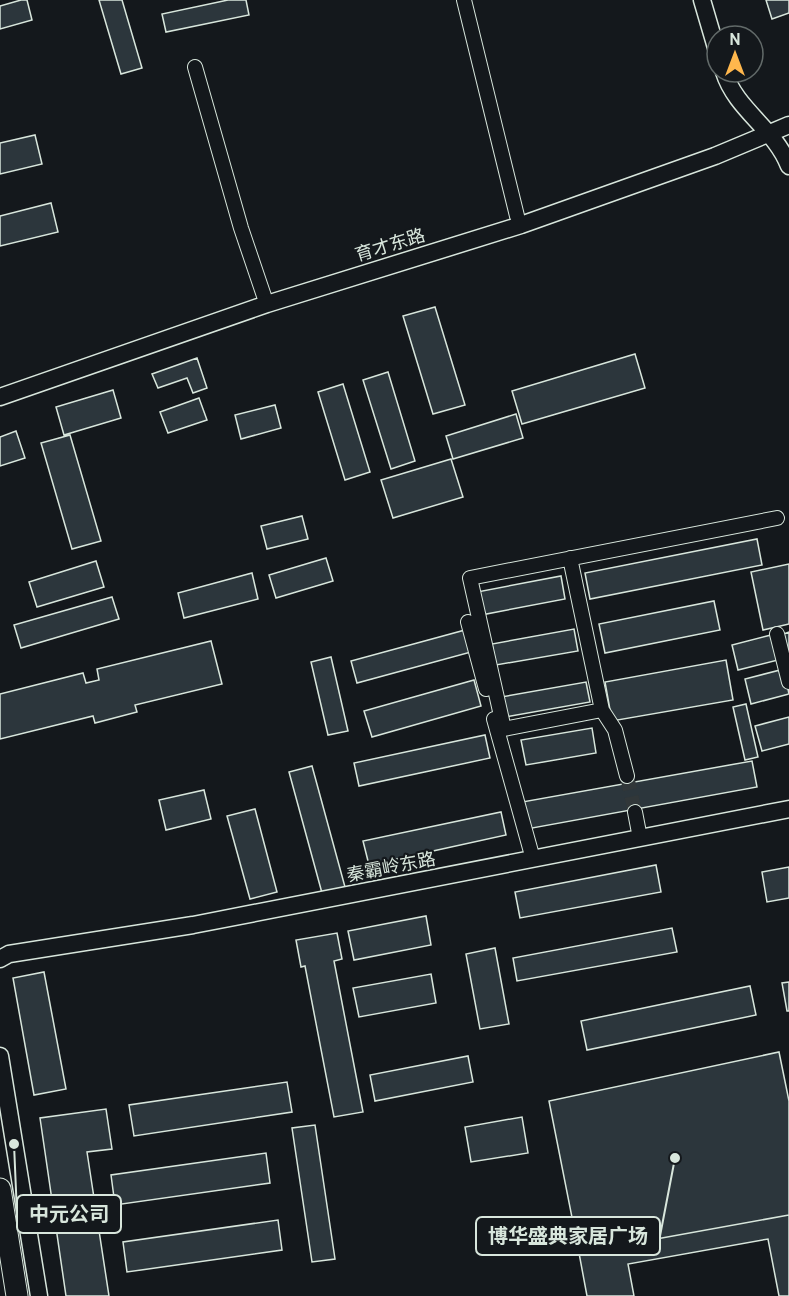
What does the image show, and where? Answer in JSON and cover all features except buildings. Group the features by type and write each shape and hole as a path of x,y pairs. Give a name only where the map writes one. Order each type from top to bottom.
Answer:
{"main road":[{"path":"0,1189 17,1296"}],"street":[{"path":"464,0 518,216"},
{"path":"702,0 709,24"},
{"path":"711,0 718,24"},
{"path":"195,67 241,228 264,296"},
{"path":"730,84 734,93 773,127 789,147"},
{"path":"739,84 773,127 789,165"},
{"name":"育才东路","path":"0,397 267,304 520,225 715,156 773,127 789,116"},
{"name":"育才东路","path":"0,387 264,296 518,216 773,127"},
{"path":"602,710 504,729 470,579 777,518"},
{"path":"570,558 602,710 615,730 627,776"},
{"path":"468,622 532,856"},
{"path":"777,634 789,682"},
{"name":"秦霸岭东路","path":"640,835 789,803"},
{"name":"秦霸岭东路","path":"0,959 9,954 193,925 532,856 789,809"},
{"path":"635,812 640,835"},
{"name":"秦霸岭东路","path":"0,948 192,919 532,856"},
{"path":"0,1056 39,1296"}],"tunnel":[{"path":"627,776 635,812"}],"place":[{"name":"中元公司","path":"14,1144"},
{"name":"博华盛典家居广场","path":"675,1158"}]}
